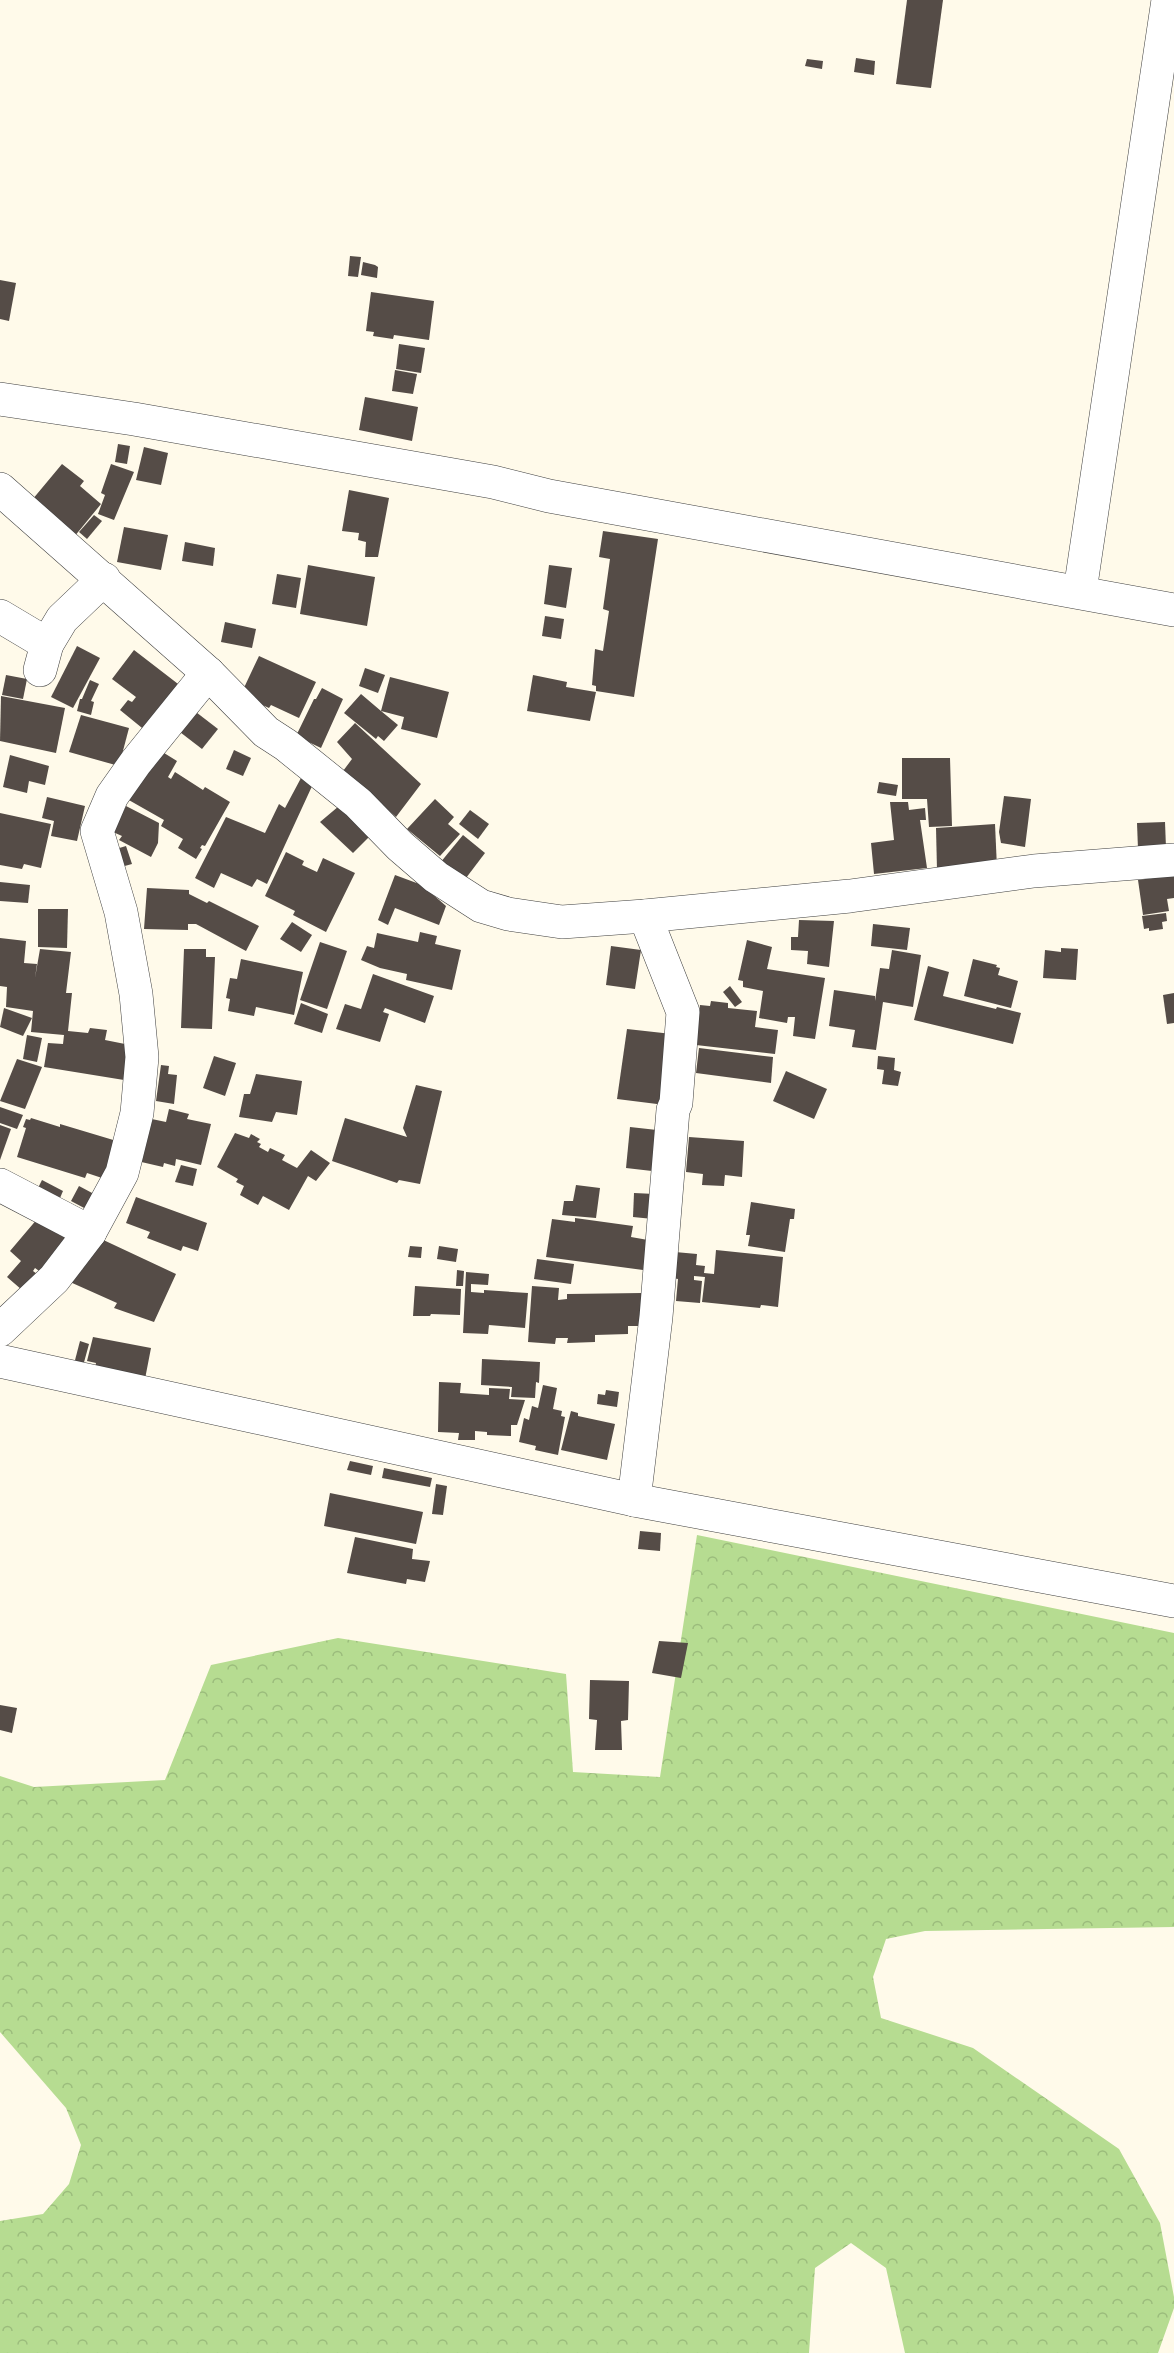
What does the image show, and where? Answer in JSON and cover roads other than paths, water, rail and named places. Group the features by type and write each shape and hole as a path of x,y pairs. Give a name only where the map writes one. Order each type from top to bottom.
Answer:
{"street":[{"path":"1080,591 1168,0"},
{"path":"0,399 146,421 481,480 549,496 1080,591 1174,610"},
{"path":"0,489 208,673 266,732 286,745 358,804 400,846 436,876 481,906 508,914 562,922 850,896 1034,871 1174,860"},
{"path":"0,616 44,657 62,620 104,579"},
{"path":"0,1330 54,1279 90,1232 122,1173 137,1113 142,1057 136,994 121,912 97,831 112,796 136,762 208,673"},
{"path":"634,1500 656,1317 683,1012 645,916"},
{"path":"0,1185 90,1232"},
{"path":"0,1361 634,1500 1174,1601"}]}
